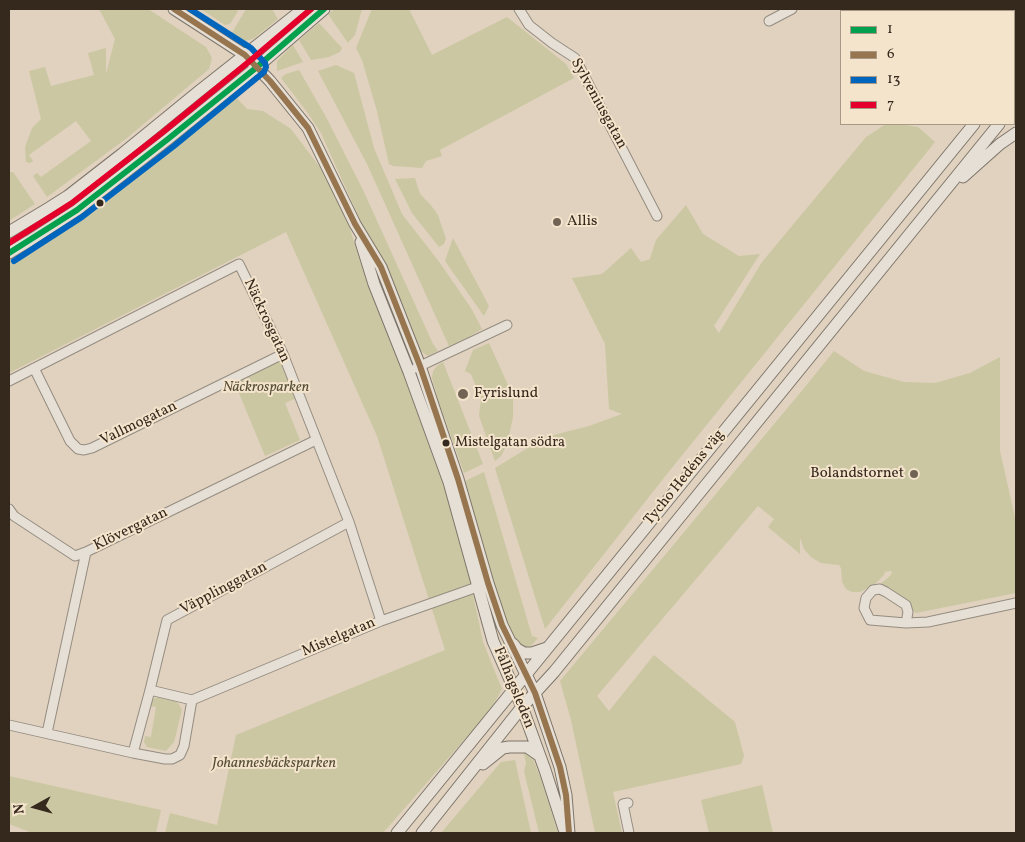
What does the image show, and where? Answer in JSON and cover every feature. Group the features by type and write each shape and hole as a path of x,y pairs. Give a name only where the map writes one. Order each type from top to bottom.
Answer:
{"main road":[{"name":"Fålhagsleden","path":"174,9 244,56 270,81 308,128 355,224 381,267 420,366 458,479 484,585 493,640 522,707 568,833"},
{"path":"9,232 68,196 303,9"},
{"path":"9,253 77,210 257,68 324,9"},
{"name":"Tycho Hedéns väg","path":"397,833 973,125"},
{"name":"Tycho Hedéns väg","path":"422,833 522,707 554,672 998,125"},
{"path":"937,199 1000,144 1016,133"},
{"name":"Fålhagsleden","path":"355,224 374,284 409,372 484,585 535,693 560,767 566,795 568,833"},
{"path":"510,641 517,649 524,653 532,653 547,648"},
{"path":"466,778 503,748 526,747 540,756"}],"street":[{"name":"Sylveniusgatan","path":"519,9 528,25 575,58 658,216"},
{"path":"769,22 792,9"},
{"name":"Näckrosgatan","path":"9,381 239,264 283,354 350,522 380,620"},
{"path":"409,372 507,325"},
{"name":"Vallmogatan","path":"34,368 70,441 78,449 84,450 92,448 283,354"},
{"name":"Klövergatan","path":"46,733 86,552 316,440"},
{"path":"9,509 14,516 75,556 86,552"},
{"name":"Väpplinggatan","path":"133,753 167,620 350,522"},
{"name":"Mistelgatan","path":"192,700 380,620 484,585"},
{"path":"906,623 908,612 906,605 886,592 880,589 873,590 866,598 864,608 870,620 906,623 928,622 1016,603"},
{"path":"9,725 133,753 172,759 180,755 184,746 192,700 150,690"},
{"path":"628,803 623,804 630,833"}],"green space":[{"path":"99,9 148,9 206,47 212,58 209,69 127,138 47,197 33,176 37,173 41,177 91,141 76,121 29,155 33,161 30,163 26,162 25,147 32,128 41,119 29,71 45,67 51,86 94,75 88,53 106,48 106,74 115,39"},
{"path":"201,9 237,9 238,11 230,24 225,25"},
{"path":"246,9 272,9 278,19 253,39 245,41 236,39 230,36"},
{"path":"335,9 362,9 355,35 348,43 328,14"},
{"path":"372,9 409,9 432,55 507,17 566,64 574,78 440,150 442,156 426,161 422,168 393,166 389,164 377,111 362,60 356,48"},
{"path":"319,23 342,48 340,52 329,57 311,60 299,40"},
{"path":"293,45 303,62 277,71 277,61"},
{"path":"336,65 354,73 374,148 402,214 440,263 471,308 482,329 449,346 367,164 318,71"},
{"path":"299,70 326,117 363,190 433,344 438,351 428,356 418,349 321,133 281,78 286,74"},
{"name":"Johannesbäcksparken","path":"233,94 247,109 263,111 291,129 325,174 349,226 368,286 403,374 443,484 467,567 483,642 502,689 495,702 478,724 383,833 165,833 170,813 217,825 236,735 445,650 377,436 286,232 9,373 9,260 81,215"},
{"path":"884,125 905,125 918,127 935,142 663,479 545,629 495,468 546,437 589,426 622,414 609,409 605,344 572,278 602,274 631,248 641,262 650,259 656,240 686,205 703,234 739,256 760,254 714,326 719,333 762,262 866,137"},
{"path":"9,172 13,172 35,204 9,221"},
{"path":"415,178 420,194 438,215 446,239 444,244 439,247 412,213 395,179"},
{"path":"453,238 489,306 484,316 445,261"},
{"path":"489,343 513,396 513,417 507,445 501,456 495,461 479,416 481,399 471,374 465,371 473,350"},
{"path":"834,351 864,371 904,382 935,383 970,373 1000,357 1000,451 1016,522 1016,593 916,613 879,585 890,576 892,572 890,571 885,572 874,585 860,592 852,592 846,589 842,582 839,565 821,563 811,557 804,549 800,538 800,554 768,527 774,519 758,506 597,696 609,711 654,655 735,722 744,756 741,764 613,792 622,833 595,833 571,720 560,681"},
{"name":"Näckrosparken","path":"279,358 295,399 285,403 300,440 265,456 234,381"},
{"path":"443,362 483,464 464,473 432,378 433,371"},
{"path":"484,472 532,636 538,638 527,648 518,646 504,615 463,482"},
{"path":"158,697 177,702 182,710 174,742 166,751 147,747 144,742 145,736 151,737 156,707 150,706 153,700"},
{"path":"520,750 533,759 558,833 539,833 524,771 526,763 524,754 519,752"},
{"path":"515,760 531,833 441,833 501,762"},
{"path":"9,776 161,810 156,833 32,833 9,824"},
{"path":"762,785 773,833 709,833 701,800"}],"transit line":[{"name":"6","path":"174,9 245,55 270,81 308,128 355,224 381,267 420,366 458,479 502,625 535,693 560,767 566,795 569,833"},
{"name":"13","path":"14,261 82,217 174,146 264,72 265,63 251,48 190,9"},
{"name":"7","path":"9,243 72,203 163,132 311,9"},
{"name":"1","path":"9,253 77,210 257,67 324,9"}],"place":[{"name":"Allis","path":"557,222"},
{"name":"Fyrislund","path":"463,394"},
{"name":"Mistelgatan södra","path":"446,443"},
{"name":"Bolandstornet","path":"914,474"}]}
